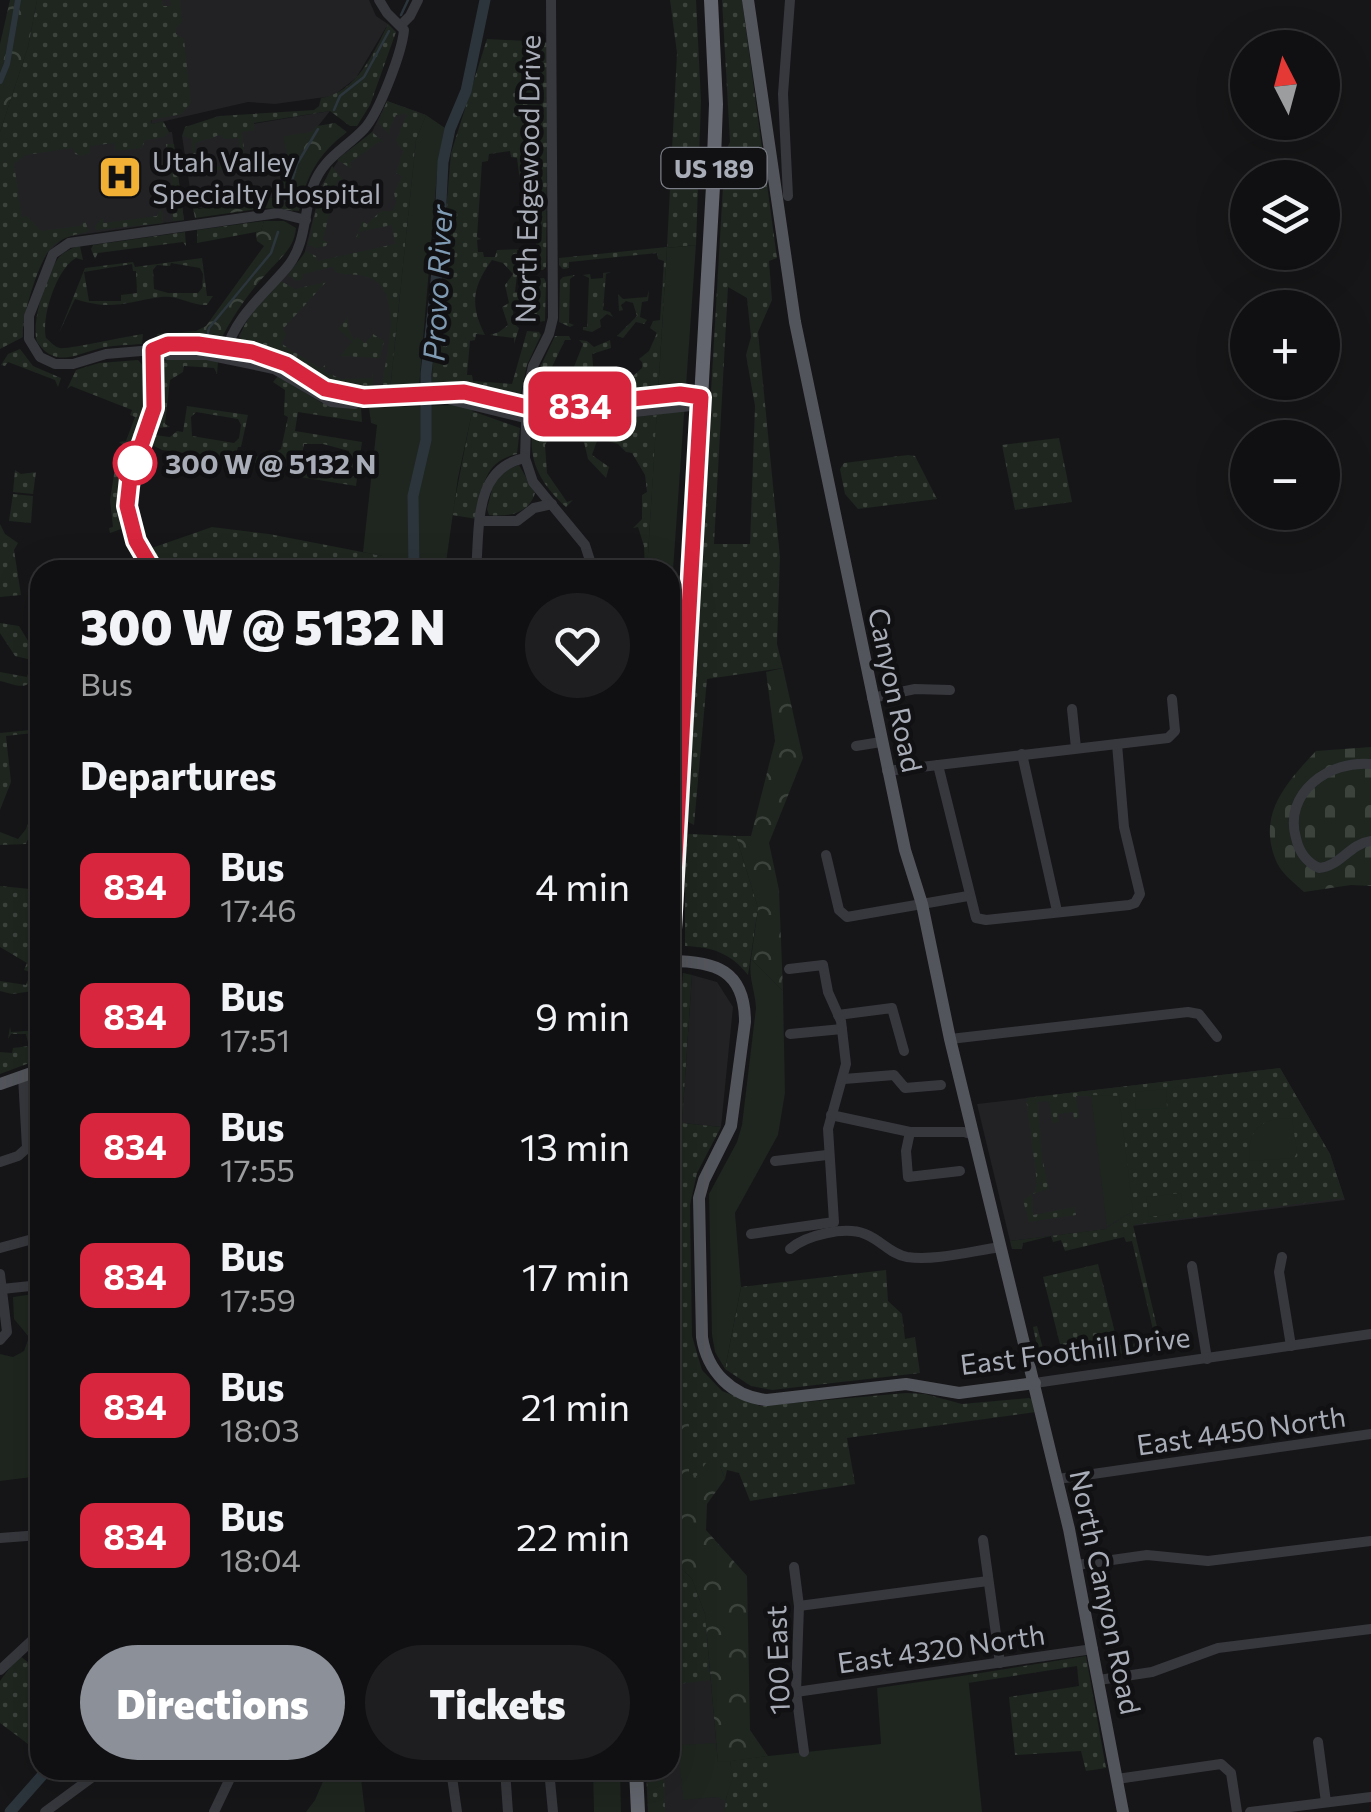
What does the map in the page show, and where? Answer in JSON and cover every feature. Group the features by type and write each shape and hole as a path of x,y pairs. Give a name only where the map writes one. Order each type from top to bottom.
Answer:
{"highway":[{"name":"US 189","path":"680,627 701,397 715,148 711,0"},
{"path":"636,1780 638,1812"}],"main road":[{"name":"Canyon Road","path":"748,0 790,300 881,742 1035,1383"},
{"name":"East Foothill Drive","path":"680,961 702,962 721,969 736,983 744,1004 731,1126 704,1180 698,1207 703,1345 714,1370 730,1386 758,1399 784,1400 906,1384 968,1393 1035,1383"},
{"path":"0,1084 30,1074"},
{"name":"North Canyon Road","path":"1035,1383 1077,1565 1123,1812"}],"street":[{"path":"379,0 403,27"},
{"path":"226,353 246,315 296,253 313,186 326,161 371,121 403,27 418,0"},
{"name":"North Edgewood Drive","path":"525,458 533,366 550,334 553,318 551,0"},
{"path":"788,196 784,94 790,0"},
{"path":"306,220 278,213 86,240 61,248 53,254 29,316 29,339 40,357 55,364 155,350 168,355 226,353 274,369 331,402 355,404 364,397 446,396 450,400 526,414 680,394 701,397"},
{"path":"147,560 136,541 127,506 130,478 154,408 155,350"},
{"path":"477,560 490,478 507,462 525,458 530,476 585,544 589,560"},
{"path":"534,508 540,490"},
{"path":"481,521 517,521 534,508 552,504"},
{"path":"872,698 914,689 950,690"},
{"path":"888,771 1168,738 1174,731 1172,699"},
{"path":"1072,710 1076,748"},
{"path":"856,746 881,742"},
{"path":"938,764 976,918 1129,905 1138,899 1124,827 1118,744"},
{"path":"1022,754 1057,911"},
{"path":"1371,764 1349,762 1332,769 1298,797 1292,817 1298,846 1306,860 1319,868 1332,866 1355,846 1371,841"},
{"path":"826,855 838,910 847,917 968,896"},
{"path":"751,1234 832,1224 828,1155 831,1114 846,1064 842,1029 823,965 789,969"},
{"path":"838,1014 892,1008 904,1051"},
{"path":"950,1039 1188,1012 1200,1014 1217,1037"},
{"path":"790,1034 842,1029"},
{"path":"844,1079 894,1075 905,1088 941,1085"},
{"path":"0,1162 27,1148 23,1076"},
{"path":"831,1114 910,1132 974,1135"},
{"path":"943,1132 970,1120"},
{"path":"910,1132 906,1150 908,1176 960,1171"},
{"path":"776,1161 828,1155"},
{"path":"790,1249 814,1236 855,1232 894,1253 911,1257 1001,1248"},
{"path":"0,1248 30,1240"},
{"path":"1282,1257 1280,1272 1291,1346"},
{"path":"1192,1266 1207,1358"},
{"path":"0,1274 8,1332 2,1338"},
{"path":"2,1289 30,1286"},
{"name":"East Foothill Drive","path":"1035,1383 1371,1334"},
{"name":"East 4450 North","path":"1058,1479 1371,1434"},
{"path":"0,1538 30,1536"},
{"path":"983,1540 1000,1663"},
{"path":"1077,1565 1147,1555 1208,1561 1371,1540"},
{"name":"100 East","path":"794,1567 799,1606 796,1692 804,1752"},
{"path":"799,1606 988,1581"},
{"path":"1099,1680 1152,1672 1218,1648 1371,1629"},
{"path":"0,1670 30,1642"},
{"name":"East 4320 North","path":"796,1692 1093,1649"},
{"path":"1318,1742 1326,1802"},
{"path":"1117,1779 1224,1765 1232,1773 1237,1812"},
{"path":"46,1812 89,1780"},
{"path":"214,1812 229,1780"},
{"path":"452,1780 457,1812"},
{"path":"506,1780 508,1812"},
{"path":"550,1780 553,1812"},
{"path":"1250,1812 1371,1796"}],"shaded area":[{"path":"138,0 369,0 376,16 388,24 356,78 333,96 275,104 248,102 152,124"},
{"path":"387,101 426,115 416,140 390,390 341,389 240,345 239,335 270,292 304,255 321,186 342,155 371,134"},
{"path":"330,111 288,164 276,197 193,209 182,136"},
{"path":"172,132 184,220 65,237 47,253 0,210 0,142"},
{"path":"692,975 717,982 733,1007 721,1127 682,1123"},
{"path":"1280,1068 1330,1154 1345,1200 1010,1241 977,1104"},
{"path":"705,1614 718,1763 730,1761 725,1812 656,1812 654,1780 680,1780 680,1616"}],"green space":[{"path":"10,0 37,0 28,47 0,132 0,44"},
{"path":"37,0 162,0 163,6 171,6 170,0 180,0 182,22 176,34 184,39 191,103 182,114 151,120 152,124 163,121 169,132 165,137 145,140 142,148 115,151 114,143 90,146 90,153 81,156 73,148 26,155 14,164 22,217 27,216 41,231 79,226 85,221 89,231 53,246 32,289 23,337 0,349 0,132 28,47"},
{"path":"670,0 696,0 701,101 696,245 667,248 658,393 538,405 533,401 536,376 555,336 569,336 571,340 565,340 549,373 545,390 557,394 564,392 583,344 579,340 594,347 610,340 611,348 592,354 594,376 616,375 626,368 625,374 633,376 642,368 639,359 649,351 657,333 650,328 653,321 660,320 664,261 658,259 657,253 569,262 569,268 563,269 559,258 667,247 677,53"},
{"path":"722,0 742,0 777,258 769,261 772,300 758,332 780,557 777,644 783,668 707,679 694,825 686,821 725,152 730,142","holes":["728,287 747,298 751,337 746,355 755,406 750,544 714,544"]},
{"path":"388,24 396,32 370,105 357,126 350,126 330,111 254,123 255,130 242,132 246,166 195,173 191,138 182,136 185,127 219,116 314,110 321,98 333,95 354,80","holes":["220,135 224,139 238,138 241,159 218,167 213,163 200,165 195,160 196,143"]},
{"path":"487,39 548,42 543,270 532,269 537,267 535,208 518,207 523,205 517,158 511,157 510,151 489,154 488,161 482,162 478,252 483,252 484,257 495,257 497,250 524,249 517,250 517,268 524,269 523,275 517,275 515,292 523,293 521,307 514,307 512,322 519,328 514,344 514,338 490,335 508,325 502,307 509,303 505,285 513,274 503,263 492,260 475,296 485,335 476,334 475,340 470,341 467,375 472,375 473,381 512,384 527,331 539,332 520,397 514,402 482,391 431,386 451,153"},
{"path":"387,101 426,115 416,140 390,389 385,389 382,382 389,340 389,308 378,283 363,276 335,272 333,267 303,274 303,279 296,281 288,275 306,251 316,256 317,261 395,244 392,225 359,232 360,238 356,238 362,221 367,224 381,211 392,211 396,203 394,193 402,176 396,173 403,151 396,141 407,114 396,115 390,135 378,123"},
{"path":"426,115 445,128 438,162 419,388 390,390 416,140"},
{"path":"335,123 347,132 315,167 299,211 264,208 195,218 192,203 197,203 198,209 276,197 288,164 284,136"},
{"path":"372,132 385,143 380,141 350,163 352,169 337,160"},
{"path":"166,144 174,144 184,220 173,221"},
{"path":"332,166 343,180 337,181 323,240 328,242 316,248 308,245 320,195"},
{"path":"160,210 163,223 96,230 103,217 104,223 157,216"},
{"path":"264,221 261,231 197,243 197,230"},
{"path":"264,221 284,221 296,228 292,242 248,296 221,339 160,342 157,334 196,331 206,326 264,246 257,241 256,232 261,231"},
{"path":"185,232 186,246 183,242 98,253 95,259 91,249 93,245"},
{"path":"696,245 674,560 648,560 667,248"},
{"path":"80,246 83,260 76,258 69,263 52,294 46,338 64,348 143,334 142,344 59,357 37,342 38,311 49,275 59,257"},
{"path":"202,258 207,296 213,296 207,305 168,297 109,305 75,299 59,333 85,268 133,262 135,267","holes":["132,264 137,293 121,295 121,301 89,301 84,272","157,265 200,268 202,288 198,293 154,289 153,270"]},
{"path":"611,272 606,274 603,310 613,317 607,314 600,320 601,327 592,332 583,330 587,327 589,278 583,275 603,278 603,273"},
{"path":"575,275 570,279 569,323 574,325 570,327 559,322 560,280"},
{"path":"544,278 545,321 528,323 533,321 536,282 531,279"},
{"path":"281,281 295,289 326,282 283,329 286,334 282,344 321,369 325,365 324,371 341,379 372,378 373,372 373,390 332,387 240,345 248,320"},
{"path":"649,290 648,301 642,302 640,317 647,320 644,324 636,322 623,338 617,336 637,316 633,303 626,301 619,311 618,294 623,299 647,297"},
{"path":"348,317 354,340 357,337 365,343 373,334 384,341 380,358 340,356 352,342 338,329"},
{"path":"20,349 33,366 61,378 58,387 55,380 8,362 1,365 8,354"},
{"path":"197,358 218,362 217,374 214,368 184,366 183,372 170,380 165,424 170,427 158,428 161,363"},
{"path":"138,360 144,368 147,391 143,418 129,450 119,442 126,441 135,417 130,415 132,410 71,386 67,389 76,370 99,363"},
{"path":"278,376 322,403 361,408 362,422 298,412 295,431 362,442 356,486 287,475 277,466 162,450 150,444 154,435 170,437 177,431 183,432 187,406 248,415 236,454 268,458 281,449 288,417 284,415 285,390 273,382","holes":["196,412 238,419 239,438 234,443 192,436 191,417","304,444 349,451 345,473 312,471 300,466"]},
{"path":"369,408 473,408 446,560 382,560 382,556 363,552 377,425 371,423"},
{"path":"472,411 520,428 517,454 497,463 486,478 477,519 452,515"},
{"path":"657,415 648,560 638,527 633,528 642,519 642,495 647,492 645,475 632,453 598,438 592,455 609,467 606,478 588,459 584,442 578,438 548,440 547,473 567,502 573,500 566,507 550,490 534,462 533,428"},
{"path":"1059,438 1072,502 1015,510 1002,445"},
{"path":"915,456 937,499 858,509 845,494 840,469 844,463"},
{"path":"116,462 123,468 118,493 121,529 110,533 110,500"},
{"path":"519,465 535,493 532,500 517,513 489,515 496,474"},
{"path":"15,470 21,474 36,472 33,494 13,492"},
{"path":"13,494 33,496 31,523 9,521"},
{"path":"0,524 5,534 18,543 14,550 21,595 0,597"},
{"path":"212,527 383,556 383,560 152,560 146,550"},
{"path":"0,623 19,626 30,644 30,660 15,656 0,633"},
{"path":"30,667 30,683 26,685 0,681 0,672 27,677"},
{"path":"783,668 803,758 769,843 779,890 783,991 751,959 758,908 736,836 751,836 775,741 766,672"},
{"path":"30,730 30,733 6,736 11,782 0,810 0,733"},
{"path":"1371,747 1371,886 1304,892 1279,867 1271,846 1270,830 1277,802 1316,751"},
{"path":"30,819 26,844 0,845 0,832 18,839"},
{"path":"736,836 758,908 748,975 720,953 685,946 685,837"},
{"path":"0,886 30,889 30,972 24,970 27,963 0,947"},
{"path":"751,959 783,991 785,1093 778,1135 735,1213 741,1287 725,1369 715,1352 712,1335 709,1194 742,1125 756,1008"},
{"path":"683,973 692,975 682,1123 721,1127 697,1173 690,1205 692,1336 702,1370 722,1391 760,1406 906,1393 962,1404 1029,1398 1034,1400 1036,1412 847,1438 855,1484 750,1501 739,1473 727,1470 725,1479 720,1466 696,1477 689,1474 689,1425 680,1411"},
{"path":"28,980 30,991 0,991 0,981 26,985"},
{"path":"10,1027 11,1032 30,1031 30,1063 0,1074 0,1052 12,1053 13,1048 29,1046 26,1034 11,1034 8,1039"},
{"path":"1280,1068 1330,1154 1344,1198 1133,1225 1162,1348 1134,1352 1133,1344 1155,1338 1132,1241 1126,1242 1124,1237 1065,1251 1061,1240 1053,1242 1051,1236 1023,1243 1022,1249 1012,1249 1010,1241 1106,1229 1133,1211 1119,1097 1076,1096 1079,1118 1074,1119 1073,1112 1058,1114 1059,1122 1052,1123 1049,1101 1038,1102 1049,1189 1032,1194 1033,1215 1075,1207 1076,1215 1029,1222 1023,1200 1035,1191 1037,1183 1026,1098"},
{"path":"1166,1089 1167,1108 1136,1110 1135,1092"},
{"path":"1091,1095 1119,1096 1133,1211 1107,1227"},
{"path":"1292,1118 1297,1153 1294,1158 1250,1161 1251,1141 1258,1128 1272,1120"},
{"path":"1181,1193 1184,1212 1149,1217 1146,1197"},
{"path":"1098,1264 1118,1345 1124,1345 1126,1353 1041,1365 1033,1327 1037,1326 1045,1356 1062,1352 1043,1277"},
{"path":"886,1270 888,1301 902,1314 905,1339 915,1337 920,1373 772,1390 751,1386 725,1369 741,1287"},
{"path":"30,1294 30,1477 0,1481 0,1354 13,1357 24,1351 29,1337 14,1319 13,1297"},
{"path":"680,1405 684,1406 689,1425 689,1474 697,1476 706,1463 720,1466 725,1479 707,1504 706,1530 747,1576 750,1730 768,1756 718,1763 705,1614 692,1579 680,1566"},
{"path":"680,1566 692,1579 705,1614 710,1680 680,1684"},
{"path":"19,1655 30,1664 30,1746 0,1723 0,1681"},
{"path":"1086,1656 1106,1768 1086,1771 1081,1751 1015,1755 1009,1697 1079,1686 1077,1666 968,1683 968,1675"},
{"path":"968,1675 982,1812 768,1812 768,1756 881,1744 877,1688"},
{"path":"715,1743 718,1762 730,1761 733,1778 725,1801 717,1797 683,1800 680,1745"},
{"path":"768,1756 768,1812 725,1812 730,1761"},
{"path":"324,1780 361,1780 365,1812 306,1812"},
{"path":"593,1780 620,1780 621,1812 594,1812"},
{"path":"646,1780 664,1780 665,1812 648,1812"}],"waterway":[{"path":"0,81 7,64 18,0"},
{"path":"401,15 408,0"},
{"name":"Provo River","path":"414,560 413,496 426,440 426,374 438,262 443,162 450,129 466,91 485,0"},
{"path":"334,110 340,96 364,77 389,31"},
{"path":"286,201 297,164 318,129"},
{"path":"207,337 209,328 271,253 278,232"},
{"name":"Provo River","path":"10,1812 38,1780"}],"bus line":[{"name":"834","path":"146,560 131,529 130,478 154,408 153,350 168,344 198,344 265,355 325,389 364,397 446,396 464,392 536,409 680,394 701,397 680,742"}],"place":[{"name":"Utah Valley Specialty Hospital","path":"120,177"},
{"name":"300 W @ 5132 N","path":"135,463"}]}
